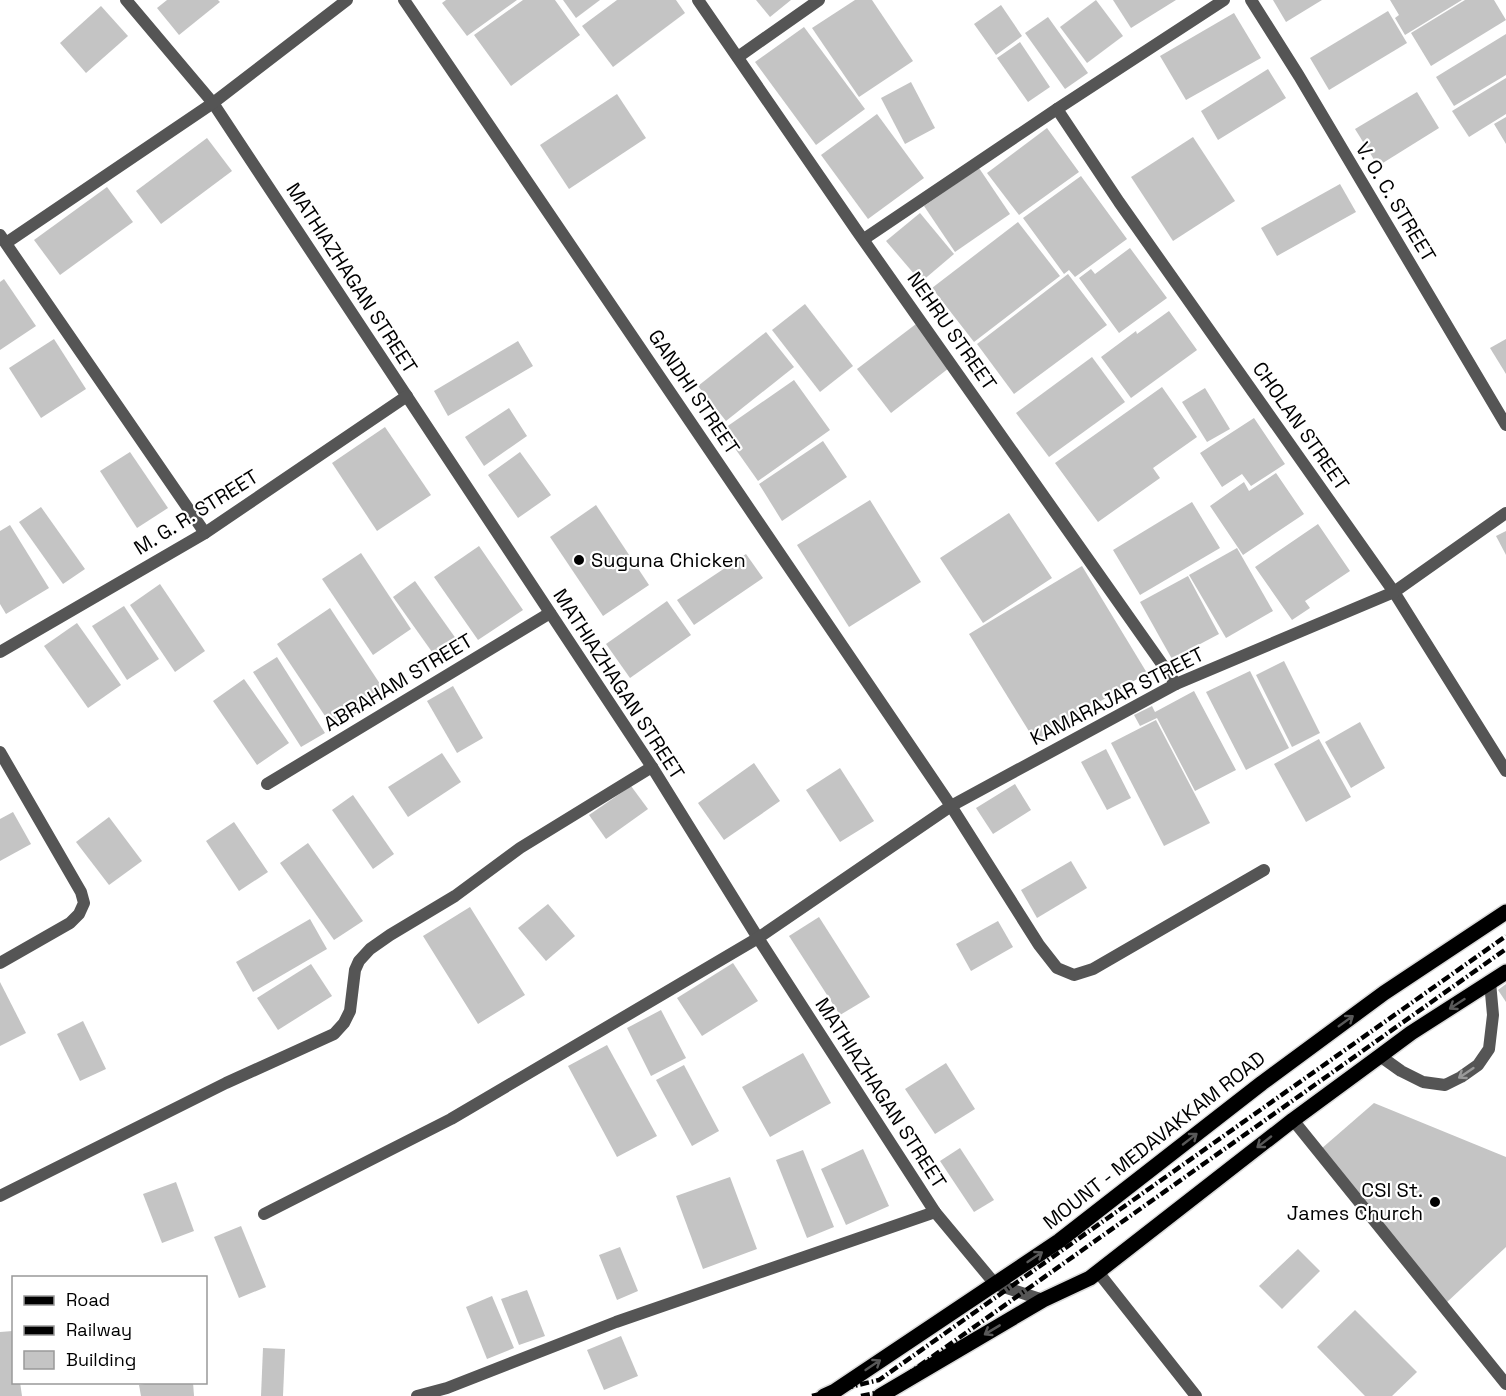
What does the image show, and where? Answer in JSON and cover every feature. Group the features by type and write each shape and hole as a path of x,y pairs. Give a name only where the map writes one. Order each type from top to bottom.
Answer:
{"main road":[{"name":"MOUNT - MEDAVAKKAM ROAD","path":"824,1396 836,1391 1059,1241 1262,1083 1383,993 1506,912"},
{"path":"880,1396 1042,1300 1090,1278 1293,1120 1411,1033 1506,972"}],"street":[{"name":"MATHIAZHAGAN STREET","path":"126,0 213,103 652,768 758,938 935,1212 995,1284"},
{"path":"205,533 3,239 213,103 347,0"},
{"name":"GANDHI STREET","path":"404,0 951,806 1057,968 1074,975 1092,969 1264,870"},
{"name":"NEHRU STREET","path":"698,0 1176,684"},
{"path":"738,57 819,0"},
{"path":"864,239 1224,0"},
{"name":"V. O. C. STREET","path":"1251,0 1305,86 1506,425"},
{"name":"CHOLAN STREET","path":"1058,109 1119,202 1394,592 1506,771"},
{"name":"M. G. R. STREET","path":"0,652 205,533 407,396"},
{"name":"KAMARAJAR STREET","path":"264,1214 451,1119 758,938 951,806 1176,684 1394,592 1506,513"},
{"name":"ABRAHAM STREET","path":"267,784 550,613"},
{"path":"0,752 81,892 84,903 80,914 70,923 0,963"},
{"path":"0,1196 226,1083 334,1034 351,1011 355,970 359,961 370,949 390,934 455,896 520,848 652,768"},
{"path":"1380,1056 1401,1071 1423,1082 1444,1085 1461,1077 1478,1065 1489,1049 1493,1015 1490,982"},
{"path":"1293,1120 1506,1384"},
{"path":"417,1396 447,1388 616,1323 935,1212"},
{"path":"1098,1272 1196,1396"},
{"path":"995,1284 1042,1300"}],"building":[{"path":"167,0 218,0 220,2 179,35 157,8"},
{"path":"446,0 517,0 467,36 442,3"},
{"path":"523,0 555,0 580,35 511,86 474,35"},
{"path":"563,0 600,0 576,18"},
{"path":"617,0 676,0 685,13 613,67 582,26"},
{"path":"756,0 791,0 770,17"},
{"path":"855,0 872,0 913,61 859,97 812,28"},
{"path":"1096,0 1123,36 1087,63 1060,27"},
{"path":"1113,0 1176,0 1131,28"},
{"path":"1273,0 1322,0 1286,22"},
{"path":"1390,0 1462,0 1405,35 1395,18 1399,15"},
{"path":"1465,0 1494,0 1506,20 1431,66 1411,33"},
{"path":"1001,5 1022,36 996,55 974,24"},
{"path":"101,6 128,36 86,73 60,43"},
{"path":"1388,11 1407,43 1329,90 1310,58"},
{"path":"1234,13 1261,58 1186,100 1160,56"},
{"path":"1048,17 1088,73 1065,89 1025,33"},
{"path":"804,27 865,109 816,145 755,62"},
{"path":"1506,34 1506,75 1454,106 1436,77"},
{"path":"1020,42 1050,87 1028,102 997,58"},
{"path":"1268,69 1286,98 1218,140 1201,111"},
{"path":"1506,78 1506,114 1469,137 1452,111"},
{"path":"911,82 935,128 905,144 881,98"},
{"path":"1417,92 1439,128 1378,166 1355,129"},
{"path":"617,94 646,138 569,189 540,145"},
{"path":"877,114 924,178 868,219 821,155"},
{"path":"1506,117 1506,144 1494,124"},
{"path":"1047,128 1079,172 1019,215 987,173"},
{"path":"1193,137 1235,201 1173,241 1131,177"},
{"path":"207,138 232,171 161,224 136,191"},
{"path":"979,168 1010,214 955,252 924,206"},
{"path":"1081,176 1127,239 1075,277 1069,270 1064,274 1023,218"},
{"path":"1340,184 1356,212 1277,256 1261,228"},
{"path":"107,187 133,222 60,275 34,240"},
{"path":"920,213 954,254 921,282 886,241"},
{"path":"1018,222 1060,276 974,342 932,288"},
{"path":"1130,248 1167,298 1119,333 1079,278 1091,269 1095,274"},
{"path":"1068,274 1107,325 1014,394 977,344"},
{"path":"4,279 36,326 0,350 0,282"},
{"path":"805,304 853,366 820,392 772,330"},
{"path":"1169,311 1197,350 1131,398 1101,357 1136,331 1137,334"},
{"path":"916,324 949,368 891,413 857,369"},
{"path":"766,332 794,367 726,421 698,386"},
{"path":"54,339 86,389 41,418 9,368"},
{"path":"1506,339 1506,374 1490,348"},
{"path":"518,341 533,366 448,416 434,391"},
{"path":"1092,357 1125,402 1049,457 1016,413"},
{"path":"794,380 830,430 758,481 722,430"},
{"path":"1162,387 1197,437 1153,468 1160,478 1098,522 1055,463"},
{"path":"1205,388 1230,429 1207,442 1182,402"},
{"path":"509,408 527,436 484,466 465,437"},
{"path":"1254,418 1285,464 1251,486 1242,474 1222,487 1200,453"},
{"path":"385,427 431,495 377,531 332,463"},
{"path":"823,441 847,477 782,521 759,484"},
{"path":"130,452 168,508 137,528 100,471"},
{"path":"520,452 551,495 518,518 488,475"},
{"path":"1276,473 1304,514 1243,555 1210,506 1244,482 1249,491"},
{"path":"870,500 921,582 849,627 797,545"},
{"path":"1192,502 1220,548 1140,595 1113,550"},
{"path":"596,505 649,585 603,616 550,537"},
{"path":"41,507 85,569 63,584 19,522"},
{"path":"1009,513 1052,578 983,623 940,558"},
{"path":"1318,524 1350,571 1305,601 1310,608 1292,620 1255,567"},
{"path":"10,525 49,588 6,614 0,604 0,531"},
{"path":"1506,531 1506,555 1496,536"},
{"path":"479,546 523,610 478,640 434,577"},
{"path":"1237,548 1273,611 1226,638 1189,575"},
{"path":"361,553 411,629 373,655 322,579"},
{"path":"746,554 763,578 694,625 677,600"},
{"path":"1082,566 1147,673 1035,741 969,634"},
{"path":"1188,576 1219,634 1172,659 1140,602"},
{"path":"415,581 459,643 437,659 393,597"},
{"path":"160,584 205,651 175,672 130,605"},
{"path":"667,601 691,635 630,678 606,644"},
{"path":"124,606 159,659 127,680 92,626"},
{"path":"330,608 386,693 333,728 277,644"},
{"path":"77,623 121,685 88,708 44,646"},
{"path":"277,657 325,733 301,747 253,672"},
{"path":"1284,661 1320,733 1292,747 1256,675"},
{"path":"1250,671 1289,748 1246,770 1206,692"},
{"path":"244,679 289,743 257,765 213,701"},
{"path":"453,686 483,738 457,753 427,701"},
{"path":"1194,691 1236,770 1195,791 1157,718 1140,726 1134,715 1152,706 1155,712"},
{"path":"1156,720 1210,823 1164,846 1111,743"},
{"path":"1360,722 1385,768 1351,788 1325,742"},
{"path":"1319,739 1351,797 1306,822 1274,764"},
{"path":"1106,749 1131,798 1107,810 1081,762"},
{"path":"442,753 461,782 408,817 388,787"},
{"path":"754,763 780,801 724,840 698,803"},
{"path":"840,768 874,821 840,842 806,790"},
{"path":"1015,784 1031,810 993,834 976,808"},
{"path":"631,786 648,809 606,839 589,815"},
{"path":"353,795 394,854 373,869 332,810"},
{"path":"13,812 31,844 0,861 0,819"},
{"path":"109,817 142,861 109,885 76,842"},
{"path":"234,822 268,872 239,891 206,841"},
{"path":"308,843 363,921 334,940 280,863"},
{"path":"1071,861 1087,888 1037,918 1021,890"},
{"path":"548,904 575,936 546,961 518,928"},
{"path":"470,907 525,995 478,1024 423,936"},
{"path":"819,917 870,997 840,1015 789,936"},
{"path":"310,919 327,949 253,992 236,962"},
{"path":"998,921 1013,947 971,971 956,944"},
{"path":"733,963 758,1001 702,1036 677,998"},
{"path":"311,964 332,996 278,1030 257,998"},
{"path":"0,982 26,1033 0,1046"},
{"path":"1506,984 1506,1002 1498,990"},
{"path":"661,1010 686,1058 651,1076 627,1028"},
{"path":"83,1021 106,1069 80,1081 57,1034"},
{"path":"607,1045 657,1136 617,1157 568,1066"},
{"path":"803,1053 831,1103 770,1137 742,1087"},
{"path":"946,1063 975,1109 935,1134 905,1089"},
{"path":"684,1065 719,1131 692,1146 656,1080"},
{"name":"CSI St. James Church","path":"1374,1103 1506,1157 1506,1247 1446,1303 1321,1149"},
{"path":"960,1148 994,1200 974,1212 940,1161"},
{"path":"863,1149 889,1206 846,1225 821,1169"},
{"path":"803,1150 834,1227 807,1238 776,1160"},
{"path":"730,1177 757,1249 703,1269 676,1196"},
{"path":"176,1182 194,1231 162,1243 143,1194"},
{"path":"241,1226 266,1287 239,1298 214,1237"},
{"path":"620,1247 638,1291 617,1300 599,1255"},
{"path":"1298,1249 1320,1271 1282,1309 1259,1286"},
{"path":"527,1290 545,1336 519,1345 501,1299"},
{"path":"492,1296 514,1348 487,1359 466,1307"},
{"path":"1355,1310 1417,1372 1392,1396 1365,1396 1317,1347"},
{"path":"12,1331 12,1384 20,1384 22,1396 0,1396 0,1332"},
{"path":"621,1336 638,1376 604,1390 587,1350"},
{"path":"263,1348 285,1349 283,1396 261,1396"},
{"path":"193,1384 194,1396 141,1396 139,1385"}],"railway":[{"path":"812,1396 879,1380 1506,936"},
{"path":"861,1396 884,1391 1506,949"}],"place":[{"name":"Suguna Chicken","path":"579,560"},
{"name":"CSI St. James Church","path":"1435,1202"}]}
